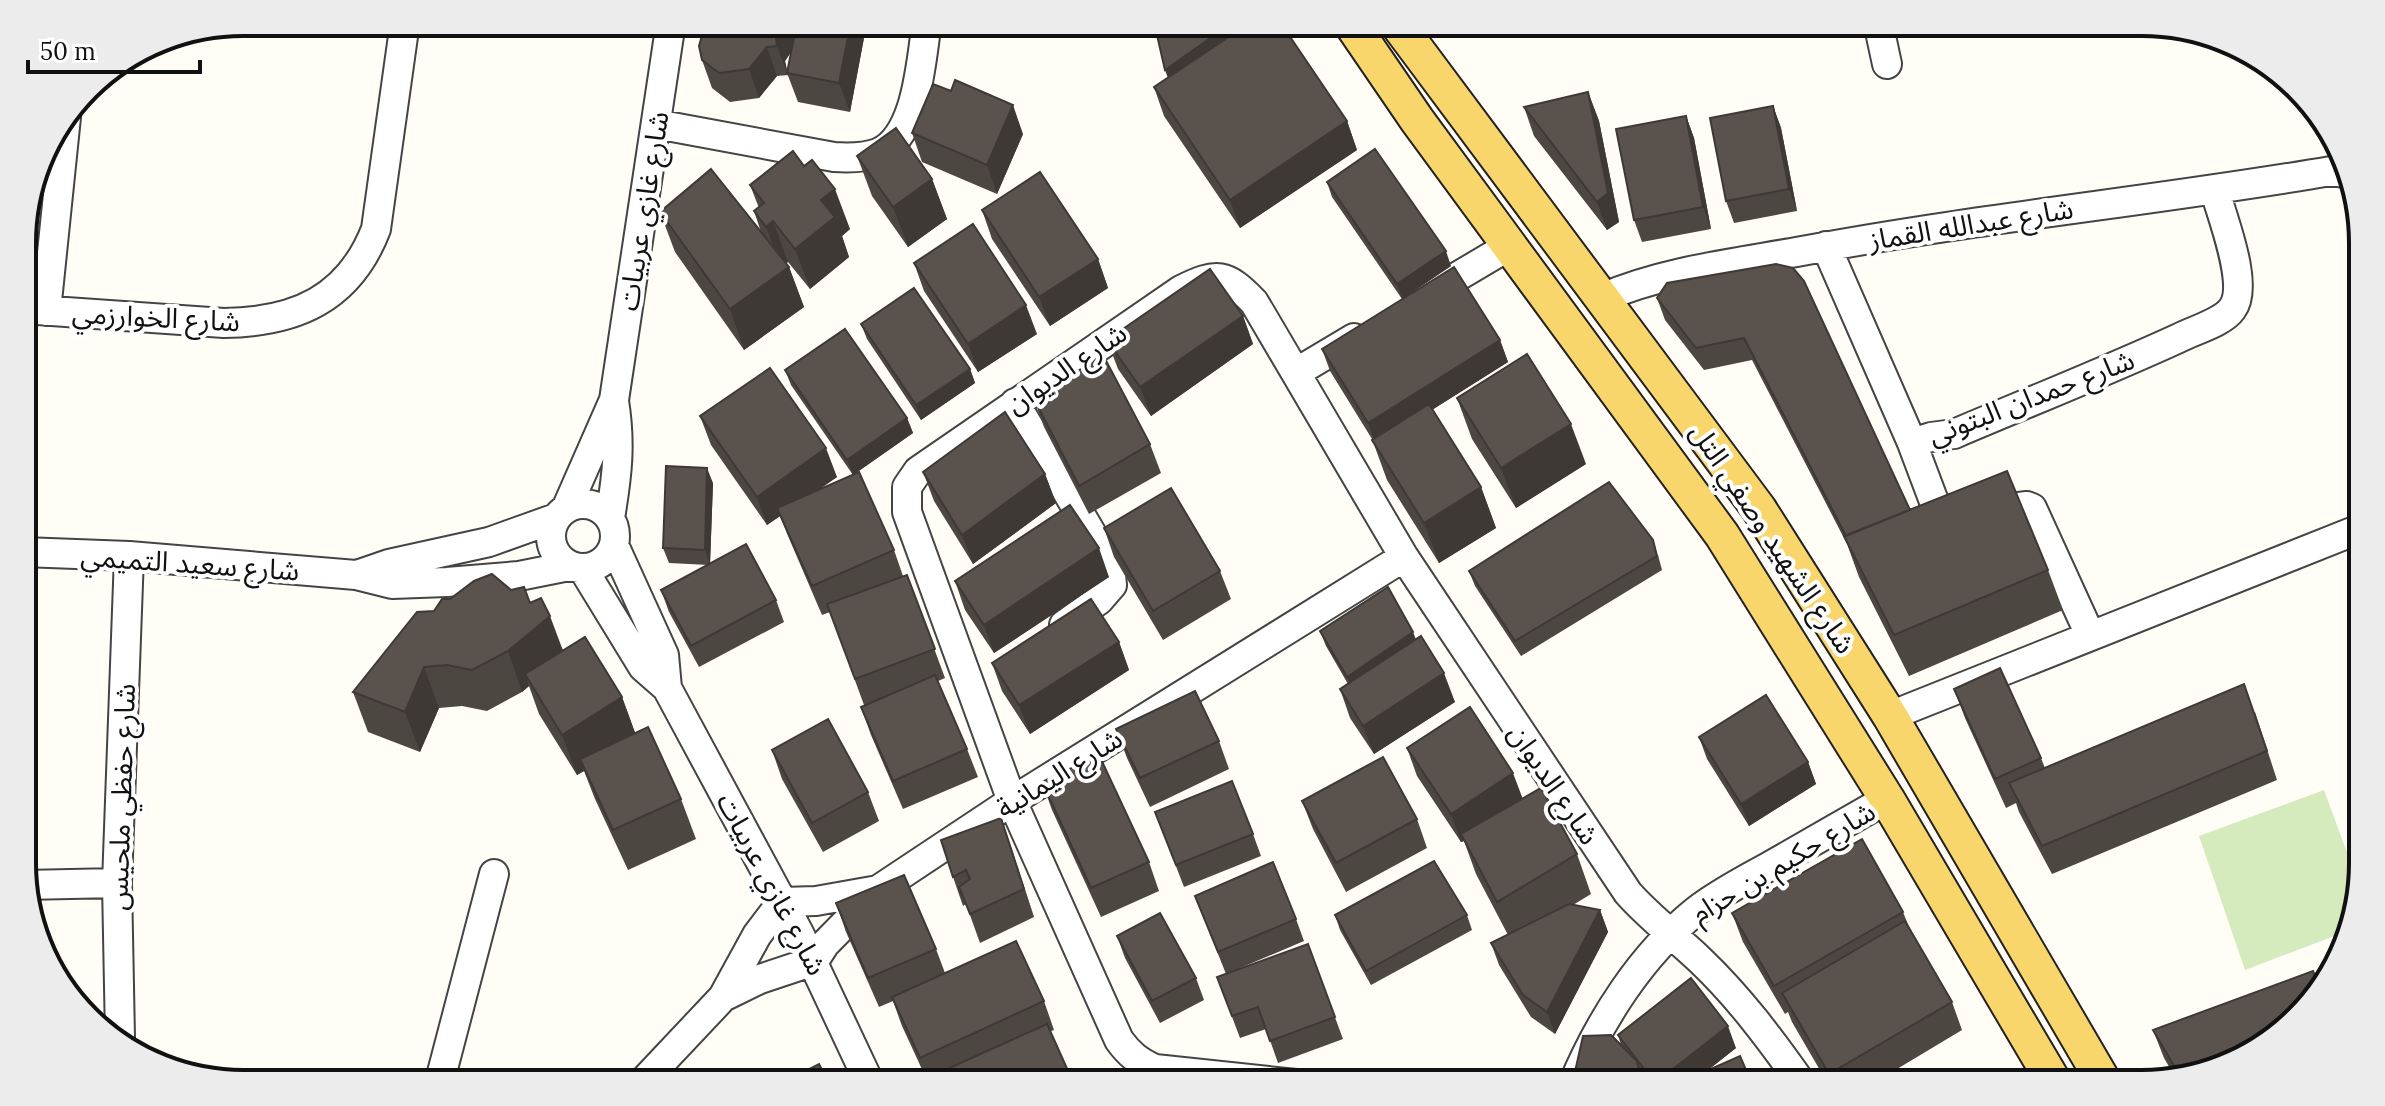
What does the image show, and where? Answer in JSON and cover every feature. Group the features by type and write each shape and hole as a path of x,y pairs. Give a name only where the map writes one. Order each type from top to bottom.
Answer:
{"main road":[{"name":"شارع الشهيد وصفي التل","path":"1360,36 1417,120 1722,535 1887,799 2047,1070"},
{"name":"شارع الشهيد وصفي التل","path":"1406,36 1759,509 1890,716 2097,1070"}],"street":[{"name":"شارع الخوارزمي","path":"36,310 257,323 289,315 318,302 336,289 367,251 376,229 403,36"},
{"name":"شارع غازي عربيات","path":"562,513 614,400 669,36"},
{"path":"656,124 834,157 858,158 880,152 894,141 909,118 924,36"},
{"path":"1881,36 1887,64"},
{"path":"36,298 62,143"},
{"name":"شارع عبدالله القماز","path":"1602,298 1645,282 1826,246 2013,215 2215,191 2336,172"},
{"name":"شارع حمدان البتوني","path":"1826,246 1912,443 1954,434 2106,370 2215,321 2232,310 2238,295 2238,274 2215,191"},
{"path":"1400,310 1509,246"},
{"name":"شارع الديوان","path":"1164,1070 1155,1069 1129,1053 1119,1040 1012,801 907,512 907,487 918,471 1181,290 1206,278 1226,277 1254,302 1404,557 1628,893 1735,996 1791,1070"},
{"path":"1297,372 1374,326"},
{"name":"شارع غازي عربيات","path":"614,400 619,457 612,532 664,655 667,688"},
{"path":"1015,403 1110,565 1112,585 1099,600 1048,636"},
{"path":"1912,443 1941,520 1950,529 2019,507 2032,508 2090,635"},
{"path":"579,504 601,510 612,532 607,558 596,566 576,567 553,550 550,539 562,513 579,504"},
{"name":"شارع سعيد التميمي","path":"356,575 389,564 489,542 562,513"},
{"path":"1890,716 2349,533"},
{"name":"شارع سعيد التميمي","path":"36,552 129,556 356,575 392,584 519,576 576,567"},
{"name":"شارع حفظي ملحيس","path":"120,1029 117,883 129,556"},
{"name":"شارع اليمانية","path":"814,961 825,944 878,890 1012,801 1404,557"},
{"name":"شارع غازي عربيات","path":"576,567 643,667 667,688 814,961 864,1070"},
{"path":"971,690 997,672"},
{"name":"شارع حكيم بن حزام","path":"1579,1070 1618,1000 1671,933 1727,891 1887,799"},
{"path":"443,1070 494,874"},
{"path":"38,885 117,883"},
{"name":"شارع اليمانية","path":"782,902 816,901 878,890"},
{"path":"654,1070 723,997 757,935 782,902"},
{"path":"723,997 760,979 814,961"}],"green space":[{"path":"2324,790 2349,858 2345,904 2336,935 2245,970 2199,836"}],"building":[{"path":"702,36 776,36 777,46 767,47 749,69 719,73 702,60 699,46"},
{"path":"794,36 848,36 839,83 787,73"},
{"path":"1157,36 1213,36 1165,70"},
{"path":"1230,36 1289,36 1347,121 1230,200 1154,87"},
{"path":"955,80 1013,105 987,165 912,133 933,84 951,91"},
{"path":"1588,92 1608,193 1597,202 1524,107"},
{"path":"1773,106 1789,189 1726,201 1710,118"},
{"path":"1686,116 1703,207 1634,220 1616,129"},
{"path":"896,128 932,179 893,207 857,156"},
{"path":"1375,149 1446,251 1397,284 1327,182"},
{"path":"793,151 804,166 812,160 835,189 821,200 835,217 795,249 773,221 766,227 754,211 764,203 750,185"},
{"path":"711,169 789,267 730,309 660,212"},
{"path":"1040,172 1098,259 1039,297 982,210"},
{"path":"973,224 1026,305 968,344 914,263"},
{"path":"1776,264 1793,268 1804,281 1910,510 1846,536 1744,338 1696,348 1657,298 1667,283"},
{"path":"1454,267 1500,340 1368,423 1322,349"},
{"path":"1210,269 1243,316 1140,387 1107,340"},
{"path":"914,288 970,369 916,405 861,324"},
{"path":"845,329 907,418 847,460 785,370"},
{"path":"1527,354 1571,424 1501,468 1457,398"},
{"path":"1103,355 1150,444 1079,486 1034,399"},
{"path":"770,368 826,448 757,497 700,416"},
{"path":"1429,404 1481,487 1424,523 1372,440"},
{"path":"1005,412 1045,474 962,535 923,472"},
{"path":"666,466 707,468 705,550 663,548"},
{"path":"2007,471 2048,570 1894,635 1844,536"},
{"path":"859,472 894,550 812,586 777,508"},
{"path":"1609,482 1653,540 1657,556 1515,641 1469,571"},
{"path":"1171,488 1220,571 1153,611 1104,528"},
{"path":"1070,505 1099,548 984,625 955,581"},
{"path":"746,544 776,600 691,646 661,590"},
{"path":"492,574 511,590 524,587 530,603 541,598 550,616 508,651 472,670 447,665 424,667 405,712 353,692 417,612 434,611 442,599 450,599 474,581"},
{"path":"907,575 935,649 855,679 827,604"},
{"path":"1388,587 1413,632 1347,677 1320,631"},
{"path":"1091,599 1119,642 1019,705 992,663"},
{"path":"1421,636 1444,673 1363,726 1340,689"},
{"path":"585,637 622,697 562,735 525,674"},
{"path":"2000,668 2041,758 1995,779 1954,689"},
{"path":"935,675 967,749 893,781 861,707"},
{"path":"2244,684 2267,751 2042,846 2009,783"},
{"path":"1195,691 1219,741 1140,778 1116,729"},
{"path":"1766,695 1808,762 1741,804 1699,737"},
{"path":"1470,707 1513,773 1451,814 1407,748"},
{"path":"828,719 868,792 812,823 772,750"},
{"path":"648,727 681,799 613,830 580,759"},
{"path":"1099,755 1149,862 1091,888 1042,782"},
{"path":"1383,757 1417,819 1336,863 1302,801"},
{"path":"1232,781 1253,834 1176,865 1155,812"},
{"path":"1541,788 1577,854 1497,902 1461,834"},
{"path":"1001,818 1024,889 970,914 959,887 970,879 966,870 953,877 941,840"},
{"path":"1862,839 1903,912 1774,986 1732,913"},
{"path":"1434,861 1467,915 1366,971 1335,915"},
{"path":"1273,862 1296,919 1218,952 1195,896"},
{"path":"904,875 936,949 868,978 836,903"},
{"path":"1569,904 1600,910 1547,1012 1523,995 1491,943"},
{"path":"1160,913 1196,978 1152,1001 1117,936"},
{"path":"1905,921 1952,1002 1836,1070 1827,1070 1782,993"},
{"path":"1016,941 1044,1001 920,1058 892,997"},
{"path":"1308,944 1335,1017 1270,1041 1258,1007 1232,1016 1217,977"},
{"path":"2313,971 2315,976 2288,1009 2268,1027 2246,1042 2196,1063 2175,1067 2153,1030"},
{"path":"1691,978 1728,1026 1672,1070 1645,1070 1618,1035"},
{"path":"1047,1024 1068,1070 945,1070"},
{"path":"1611,1035 1637,1061 1639,1070 1575,1070 1583,1036"},
{"path":"1740,1056 1746,1070 1708,1070"},
{"path":"819,1064 822,1070 807,1070"}]}
